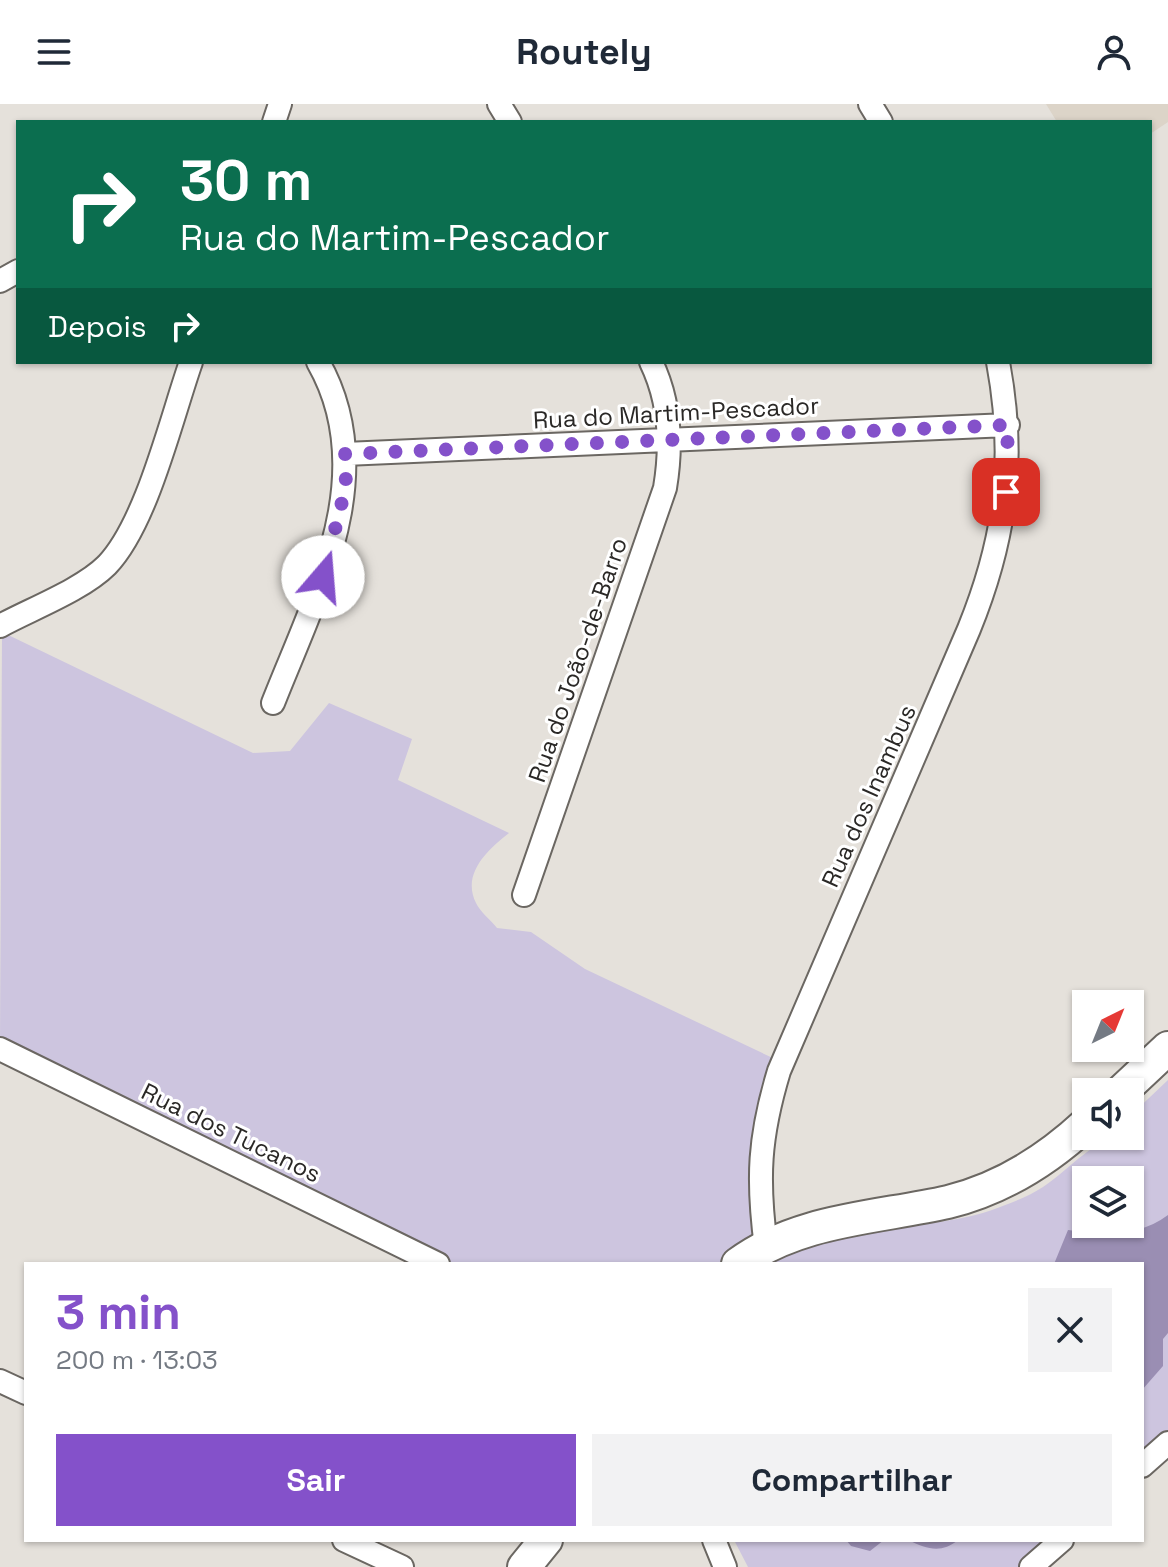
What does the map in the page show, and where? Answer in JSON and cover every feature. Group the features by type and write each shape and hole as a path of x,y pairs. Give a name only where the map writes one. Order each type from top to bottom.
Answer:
{"main road":[{"path":"1136,1078 1168,1048"},
{"path":"741,1262 766,1247 836,1223 950,1201 988,1189 1044,1161 1072,1136"},
{"path":"524,1567 544,1542"}],"street":[{"path":"0,626 90,578 106,566 122,545 141,506 190,364"},
{"path":"273,703 337,533 346,486 345,454 337,410 319,364"},
{"name":"Rua do João-de-Barro","path":"524,895 665,488 669,439 665,406 652,364"},
{"name":"Rua dos Inambus","path":"766,1247 759,1163 763,1124 779,1071 985,591 1004,511 1009,473 1008,425 998,364"},
{"name":"Rua do Martim-Pescador","path":"345,454 1008,425"},
{"name":"Rua dos Tucanos","path":"0,1049 434,1262"},
{"path":"0,1381 24,1392"},
{"path":"1144,1464 1168,1443"},
{"path":"348,1542 402,1567"},
{"path":"715,1542 725,1567"},
{"path":"1031,1567 1060,1542"}],"shaded area":[{"path":"1046,104 1168,104 1168,122 1152,133 1152,120 1056,120"},
{"path":"2,632 253,753 290,751 329,703 412,739 398,780 509,833 479,863 472,882 476,903 497,928 531,932 585,969 777,1060 759,1243 731,1262 449,1262 0,1042"},
{"path":"1168,1080 1168,1435 1144,1458 1144,1262 769,1262 791,1249 846,1233 935,1223 992,1210 1043,1187 1090,1150 1144,1150 1144,1103"},
{"path":"1168,1215 1168,1333 1163,1339 1163,1366 1144,1388 1144,1262 1055,1262 1068,1230 1072,1230 1072,1238 1144,1238 1144,1228"},
{"path":"735,1542 1053,1542 1023,1567 748,1567"},
{"path":"848,1542 881,1542 870,1551 851,1546"},
{"path":"912,1542 955,1542 940,1549"}],"route":[{"path":"323,577 337,533 346,486 345,454 1008,425 1009,473 1006,492"}]}
